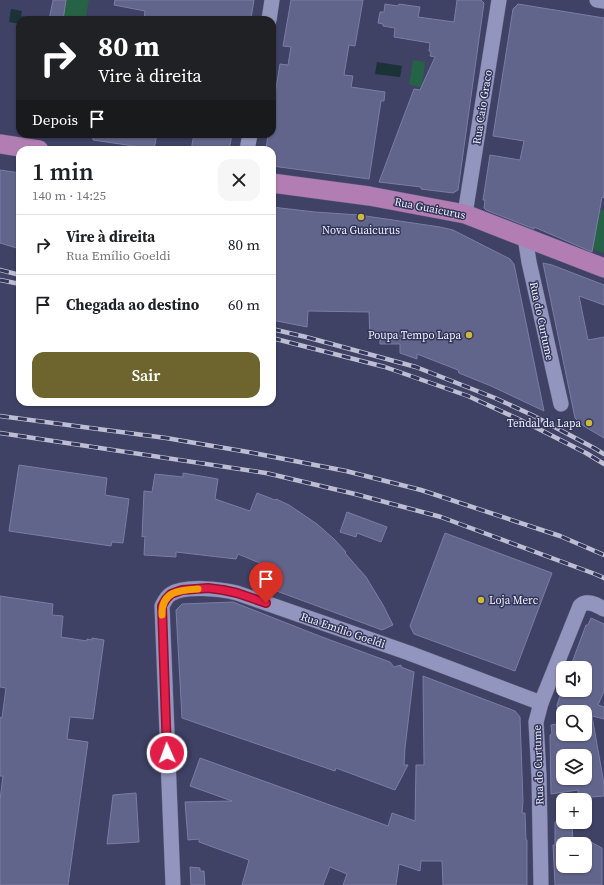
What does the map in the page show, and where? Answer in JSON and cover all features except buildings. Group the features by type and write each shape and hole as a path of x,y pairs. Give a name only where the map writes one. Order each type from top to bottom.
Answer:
{"main road":[{"path":"0,144 16,146"},
{"name":"Rua Guaicurus","path":"276,184 369,196 464,214 604,268"}],"street":[{"path":"270,16 272,0"},
{"name":"Rua Caio Graco","path":"464,214 498,0"},
{"path":"597,0 604,1"},
{"name":"Rua do Curtume","path":"525,237 529,262 561,404"},
{"name":"Rua Emílio Goeldi","path":"173,885 162,606 171,594 182,590 208,588 237,593 408,653 541,703"},
{"name":"Rua do Curtume","path":"542,885 536,722 541,703 580,606 582,603 586,602 604,609"}],"green space":[{"path":"66,0 89,0 86,16 64,16"},
{"path":"413,60 425,62 422,87 409,85"},
{"path":"600,210 604,210 604,253 592,249"}],"water":[{"path":"11,9 22,11 21,16 16,16 16,23 9,22"},
{"path":"377,62 402,66 400,77 375,74"}],"railway":[{"path":"0,270 16,274"},
{"path":"0,280 16,283"},
{"path":"276,330 416,367 495,398 532,415 604,454"},
{"path":"276,339 385,367 468,396 527,423 586,453 604,464"},
{"path":"0,416 166,438 346,471 421,490 560,536 604,555"},
{"path":"0,433 266,473 355,494 441,517 604,578"}],"slow traffic":[{"path":"162,615 162,606 171,594 182,590 198,589"}],"place":[{"name":"Nova Guaicurus","path":"361,217"},
{"name":"Poupa Tempo Lapa","path":"469,335"},
{"name":"Tendal da Lapa","path":"589,423"},
{"name":"Loja Merc","path":"481,600"}],"route":[{"path":"167,753 162,606 166,599 171,594 182,590 208,588 237,593 266,603"}]}
